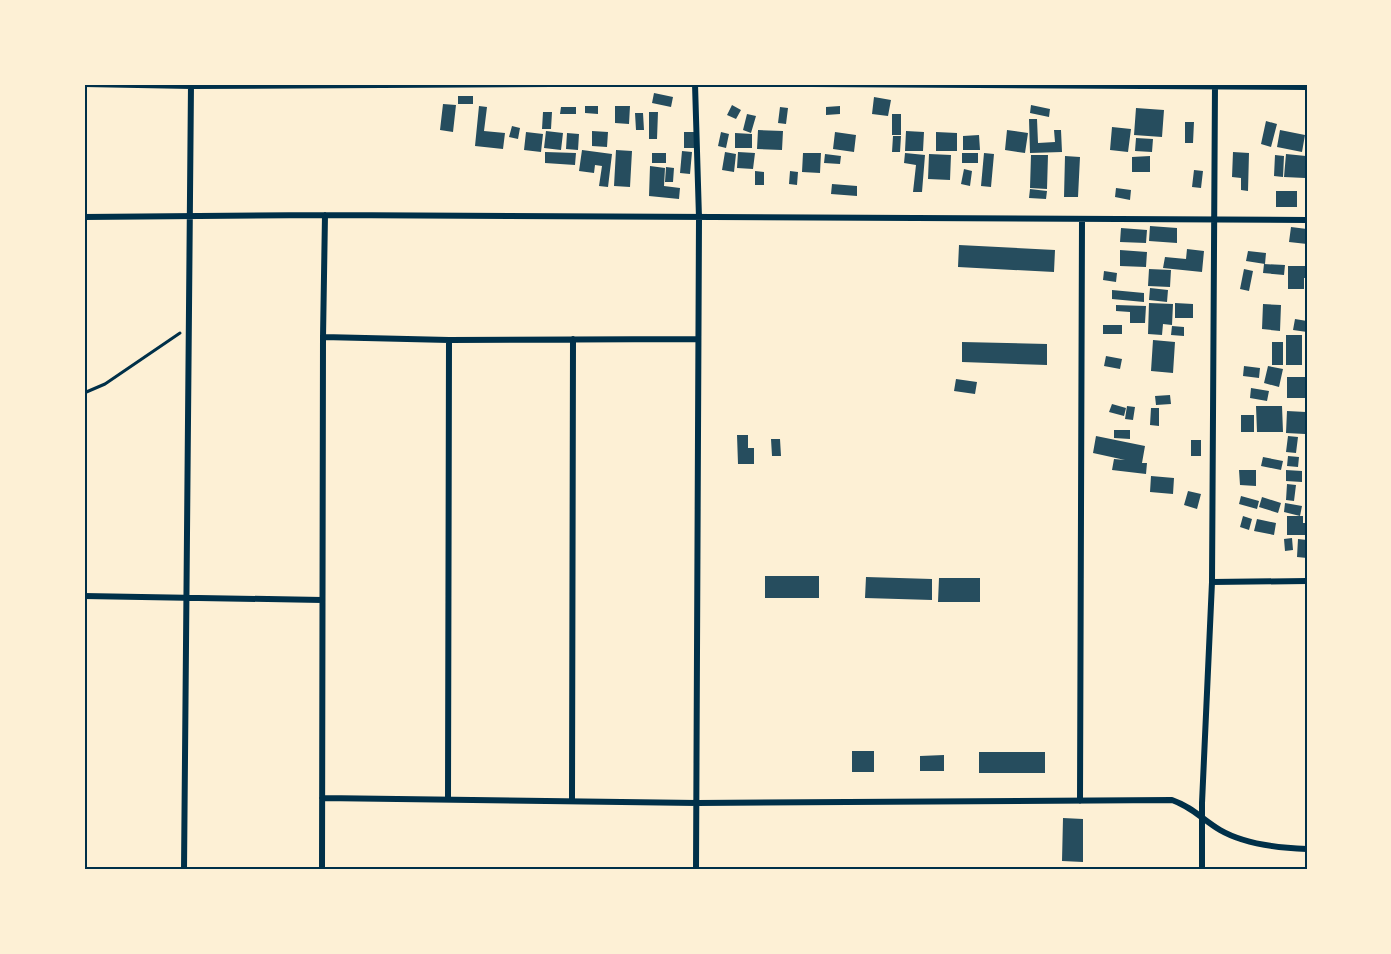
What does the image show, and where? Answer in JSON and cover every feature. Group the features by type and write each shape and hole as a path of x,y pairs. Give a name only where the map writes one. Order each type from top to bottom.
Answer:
{"street":[{"path":"84,84 552,84"},
{"path":"695,84 699,218 696,870"},
{"path":"812,84 1307,87"},
{"path":"184,870 191,85"},
{"path":"1202,870 1202,817 1212,582 1215,86"},
{"path":"322,870 322,337 325,215"},
{"path":"84,217 325,215 1307,220"},
{"path":"1080,801 1082,220"},
{"path":"322,337 449,340 697,339"},
{"path":"572,800 573,339"},
{"path":"448,798 449,340"},
{"path":"1212,582 1307,581"},
{"path":"84,596 322,600"},
{"path":"322,798 697,803 1172,800 1187,806 1221,831 1258,843 1307,849"}],"path":[{"path":"84,393 105,384 189,327"}],"building":[{"path":"654,93 673,97 671,107 652,103"},
{"path":"458,96 473,96 473,104 458,104"},
{"path":"874,97 891,100 888,116 872,114"},
{"path":"443,104 456,105 453,132 440,130"},
{"path":"732,105 741,110 736,119 727,115"},
{"path":"1031,105 1050,109 1049,117 1030,113"},
{"path":"479,106 487,107 484,131 505,133 503,149 475,146"},
{"path":"585,106 598,106 598,114 585,113"},
{"path":"615,106 630,106 629,124 615,123"},
{"path":"840,106 840,114 826,115 826,107"},
{"path":"561,107 576,107 576,114 560,114"},
{"path":"780,107 788,108 786,124 778,123"},
{"path":"1136,108 1164,110 1162,137 1134,135"},
{"path":"543,112 552,112 551,129 542,129"},
{"path":"649,112 658,112 657,139 649,139"},
{"path":"635,113 643,113 644,130 636,130"},
{"path":"747,114 756,116 751,133 743,130"},
{"path":"892,114 901,114 901,135 892,135"},
{"path":"1029,119 1037,119 1038,143 1055,142 1054,130 1061,130 1062,152 1030,153"},
{"path":"1266,121 1277,124 1271,147 1261,144"},
{"path":"1185,122 1194,122 1193,143 1185,143"},
{"path":"512,126 520,128 518,139 509,137"},
{"path":"1112,127 1131,129 1128,152 1110,150"},
{"path":"758,130 783,131 782,150 757,149"},
{"path":"1007,130 1028,133 1025,153 1005,150"},
{"path":"1280,130 1305,135 1302,152 1277,147"},
{"path":"546,131 563,133 561,150 544,148"},
{"path":"592,131 608,132 607,147 592,146"},
{"path":"906,131 924,132 923,151 905,151"},
{"path":"526,132 543,134 541,152 524,150"},
{"path":"684,132 698,132 698,148 684,148"},
{"path":"721,132 729,134 726,148 718,146"},
{"path":"835,132 856,135 854,152 833,149"},
{"path":"936,132 957,133 957,151 936,151"},
{"path":"567,133 579,134 578,150 566,149"},
{"path":"735,133 752,134 752,148 735,148"},
{"path":"979,135 980,150 963,150 963,136"},
{"path":"893,136 901,136 900,152 892,152"},
{"path":"1136,138 1153,139 1152,152 1135,151"},
{"path":"582,150 612,154 608,187 599,186 602,166 595,165 594,173 579,171"},
{"path":"616,150 632,151 630,187 614,186"},
{"path":"682,151 692,152 690,174 680,173"},
{"path":"545,152 576,153 575,165 545,163"},
{"path":"725,152 736,154 734,172 722,170"},
{"path":"738,152 755,153 753,169 737,168"},
{"path":"1233,152 1249,153 1248,191 1241,190 1241,178 1232,177"},
{"path":"652,153 666,153 666,163 652,163"},
{"path":"803,153 821,153 820,173 802,172"},
{"path":"905,153 925,155 922,192 913,192 916,165 904,163"},
{"path":"962,153 978,153 978,163 962,163"},
{"path":"984,153 994,154 991,187 981,186"},
{"path":"825,154 841,156 840,164 824,163"},
{"path":"929,154 951,155 950,180 928,179"},
{"path":"1286,154 1306,156 1305,178 1284,177"},
{"path":"1031,155 1048,155 1047,189 1030,188"},
{"path":"1275,155 1284,156 1283,177 1274,176"},
{"path":"1065,156 1080,157 1078,197 1064,197"},
{"path":"1150,156 1150,172 1132,172 1132,157"},
{"path":"650,166 665,168 664,186 680,188 679,199 649,196"},
{"path":"666,167 674,168 673,182 665,182"},
{"path":"964,169 972,171 970,186 961,184"},
{"path":"1194,170 1203,171 1201,188 1192,187"},
{"path":"755,171 764,172 764,185 755,185"},
{"path":"790,171 798,172 797,185 789,184"},
{"path":"832,184 857,186 857,196 831,194"},
{"path":"1116,188 1131,190 1130,200 1115,197"},
{"path":"1030,189 1047,191 1046,199 1029,198"},
{"path":"1276,191 1297,191 1297,207 1276,207"},
{"path":"1150,226 1177,228 1177,243 1149,241"},
{"path":"1291,227 1307,229 1307,244 1289,242"},
{"path":"1121,228 1147,230 1146,243 1120,242"},
{"path":"959,245 1055,250 1054,272 958,267"},
{"path":"1187,249 1204,251 1202,272 1163,268 1165,257 1186,259"},
{"path":"1120,250 1147,252 1146,267 1120,266"},
{"path":"1248,251 1266,253 1265,264 1246,261"},
{"path":"1264,264 1285,265 1284,275 1263,273"},
{"path":"1288,266 1307,266 1304,289 1288,289"},
{"path":"1149,269 1171,270 1170,287 1148,286"},
{"path":"1244,269 1253,271 1249,291 1240,289"},
{"path":"1104,271 1117,273 1116,282 1103,280"},
{"path":"1150,288 1168,290 1167,302 1149,300"},
{"path":"1112,290 1144,293 1144,302 1112,299"},
{"path":"1149,303 1173,304 1172,325 1163,324 1162,335 1148,334"},
{"path":"1175,303 1193,304 1193,318 1175,318"},
{"path":"1263,304 1281,305 1280,331 1262,329"},
{"path":"1116,305 1146,306 1145,323 1130,323 1130,312 1116,311"},
{"path":"1295,319 1307,321 1307,332 1293,330"},
{"path":"1103,325 1122,325 1122,334 1103,334"},
{"path":"1172,326 1184,327 1184,336 1171,335"},
{"path":"1286,335 1302,335 1302,365 1286,365"},
{"path":"1153,340 1175,342 1173,373 1151,371"},
{"path":"962,342 1047,344 1047,365 962,362"},
{"path":"1272,342 1283,342 1283,365 1272,365"},
{"path":"1106,356 1122,359 1120,369 1104,366"},
{"path":"1244,366 1260,368 1259,378 1243,376"},
{"path":"1268,366 1283,369 1279,387 1264,383"},
{"path":"1287,377 1307,377 1307,398 1287,398"},
{"path":"956,379 977,382 975,394 954,391"},
{"path":"1251,388 1269,391 1267,401 1250,398"},
{"path":"1170,395 1171,404 1156,405 1155,396"},
{"path":"1112,404 1126,408 1124,416 1109,412"},
{"path":"1127,406 1135,407 1133,420 1125,419"},
{"path":"1256,406 1282,406 1283,432 1257,432"},
{"path":"1151,408 1159,408 1159,426 1150,425"},
{"path":"1287,411 1306,412 1305,434 1286,433"},
{"path":"1241,415 1254,415 1254,432 1241,432"},
{"path":"1114,430 1130,430 1130,439 1114,438"},
{"path":"737,435 748,435 748,448 754,448 754,464 738,464"},
{"path":"1096,436 1145,446 1142,463 1147,463 1146,474 1112,470 1114,459 1125,460 1093,453"},
{"path":"1288,436 1298,437 1296,453 1286,452"},
{"path":"771,439 780,439 781,456 772,456"},
{"path":"1191,440 1201,440 1201,456 1191,456"},
{"path":"1288,456 1299,457 1298,467 1287,466"},
{"path":"1263,457 1283,461 1281,470 1261,466"},
{"path":"1239,470 1256,470 1256,486 1240,485"},
{"path":"1286,470 1302,471 1302,482 1286,481"},
{"path":"1151,476 1174,478 1173,494 1150,492"},
{"path":"1287,484 1296,485 1294,501 1286,500"},
{"path":"1188,491 1201,494 1197,509 1184,505"},
{"path":"1241,496 1259,501 1257,509 1239,504"},
{"path":"1262,497 1281,503 1278,513 1259,507"},
{"path":"1285,503 1302,506 1300,516 1284,512"},
{"path":"1243,516 1252,519 1249,530 1240,527"},
{"path":"1287,516 1303,516 1303,523 1307,523 1307,535 1287,535"},
{"path":"1257,519 1276,523 1274,535 1254,531"},
{"path":"1292,538 1293,550 1285,551 1284,539"},
{"path":"1298,539 1307,540 1307,558 1297,557"},
{"path":"765,576 819,576 819,598 765,598"},
{"path":"866,577 932,579 932,600 865,598"},
{"path":"939,578 980,578 980,602 938,602"},
{"path":"852,751 874,751 874,772 852,772"},
{"path":"979,752 1045,752 1045,773 979,773"},
{"path":"944,755 944,771 920,771 920,756"},
{"path":"1063,818 1083,819 1083,862 1062,861"}]}
